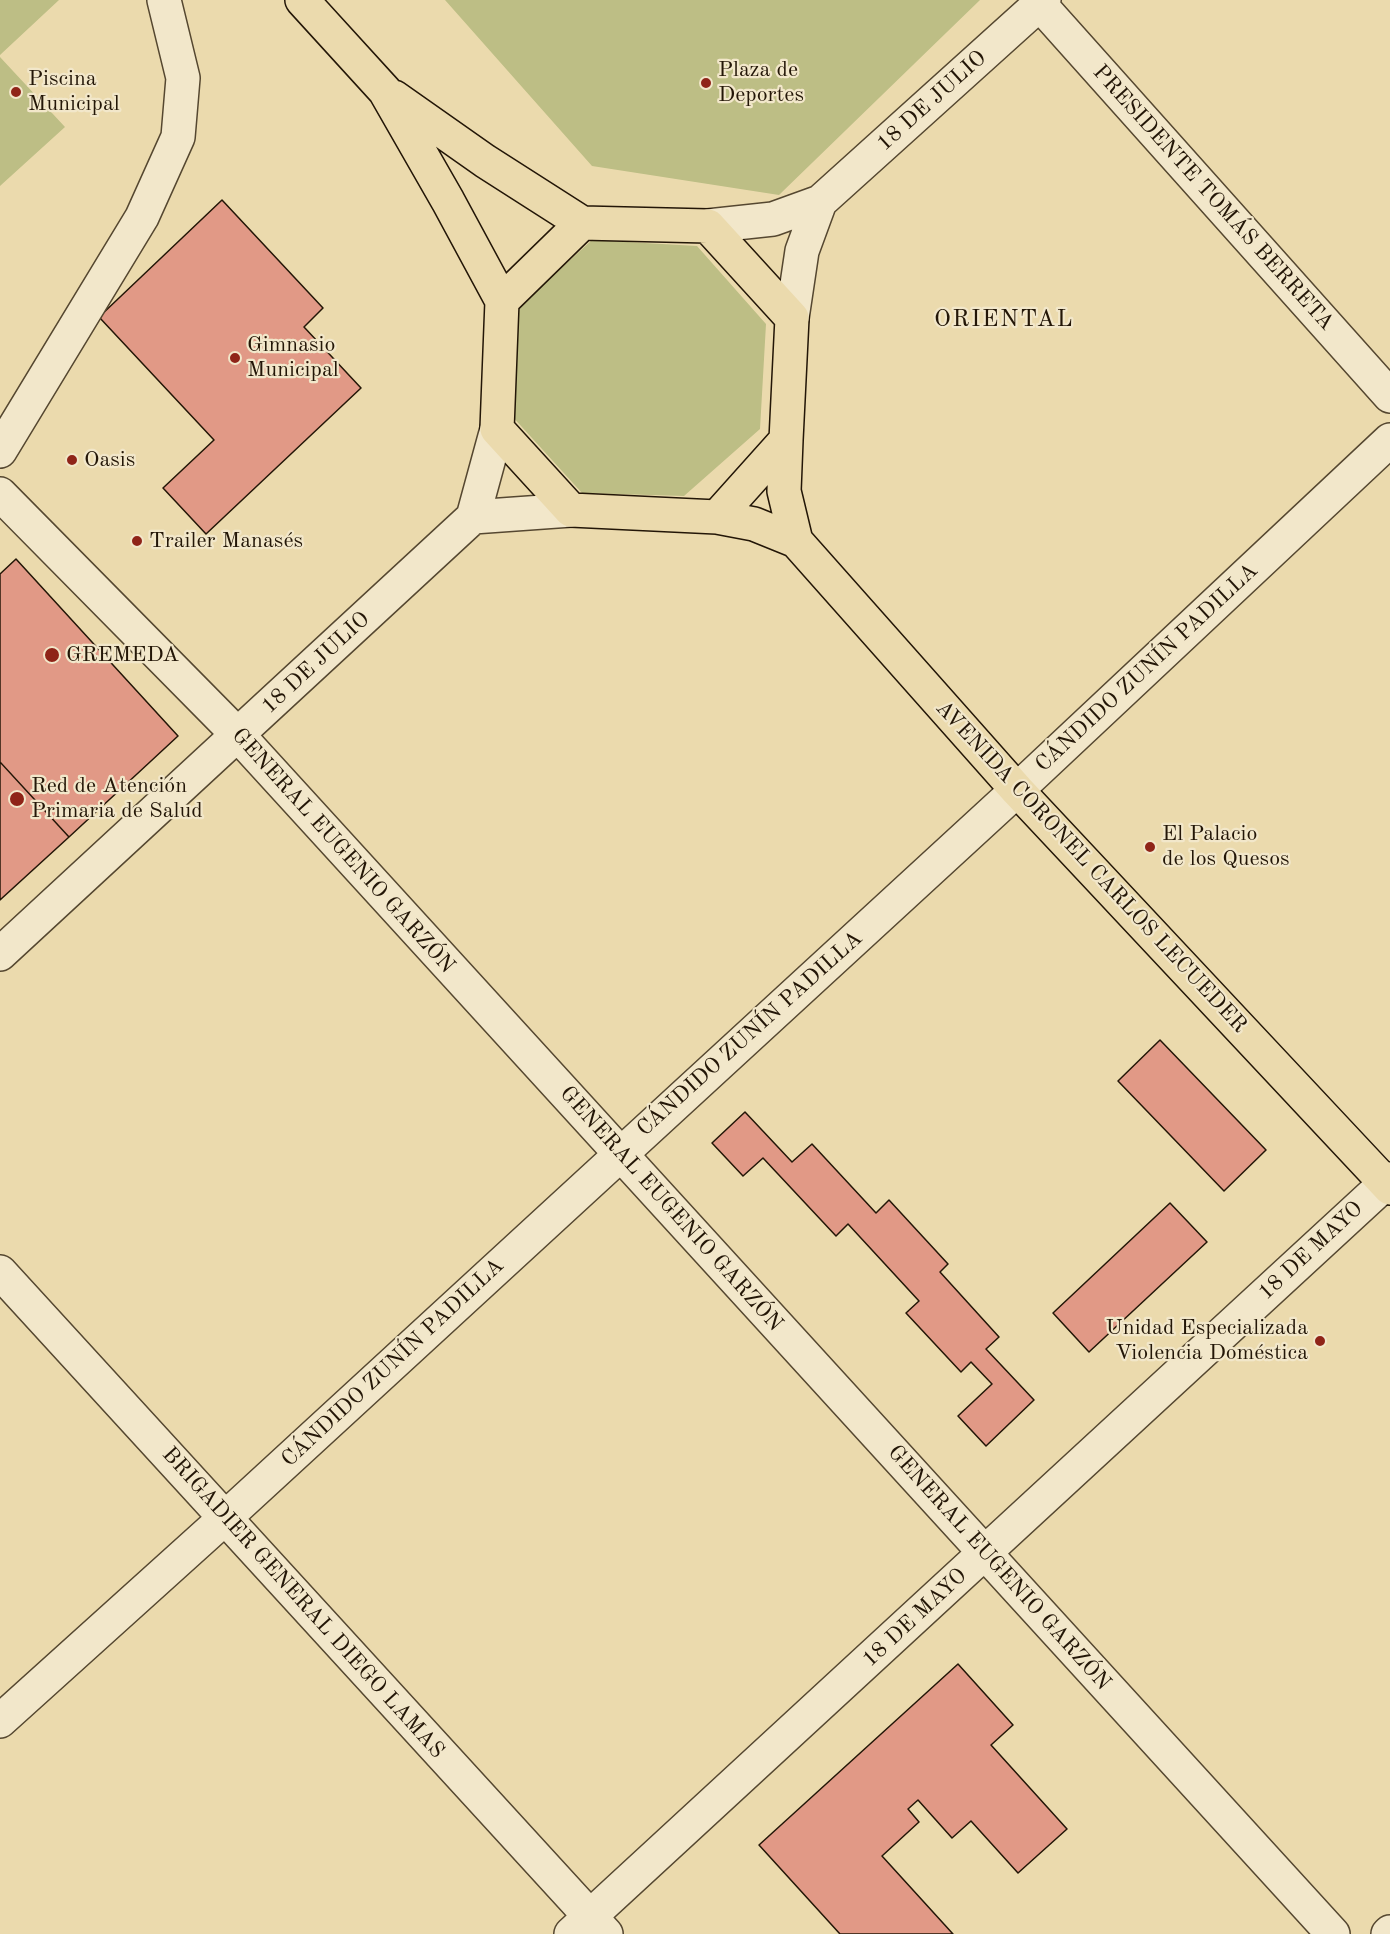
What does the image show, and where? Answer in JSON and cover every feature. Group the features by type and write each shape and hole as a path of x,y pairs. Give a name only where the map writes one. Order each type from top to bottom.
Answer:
{"main road":[{"path":"302,0 385,91 502,301 497,429 571,510"},
{"path":"385,91 485,161 582,222 708,226 792,318"},
{"path":"502,301 582,222"},
{"name":"AVENIDA CORONEL CARLOS LECUEDER","path":"792,318 784,491 796,541"},
{"path":"717,517 786,440"},
{"name":"AVENIDA CORONEL CARLOS LECUEDER","path":"571,510 717,517 754,524 796,541 1017,790 1388,1183"}],"street":[{"path":"0,451 142,217 178,137 183,78 164,0"},
{"name":"18 DE JULIO","path":"708,226 773,219 820,202 1040,1"},
{"name":"PRESIDENTE TOMÁS BERRETA","path":"1040,1 1390,396"},
{"name":"18 DE JULIO","path":"792,318 802,251 820,202"},
{"path":"497,429 473,517 571,510"},
{"name":"CÁNDIDO ZUNÍN PADILLA","path":"0,1721 225,1518 1017,790 1390,440"},
{"name":"GENERAL EUGENIO GARZÓN","path":"0,494 238,735 1333,1934"},
{"name":"18 DE JULIO","path":"0,954 473,517"},
{"name":"18 DE MAYO","path":"589,1928 985,1553 1388,1183"},
{"name":"BRIGADIER GENERAL DIEGO LAMAS","path":"0,1272 225,1518 589,1928"}],"green space":[{"name":"Piscina Municipal","path":"0,0 59,0 0,55"},
{"name":"Plaza de Deportes","path":"445,0 980,0 779,195 592,166"},
{"name":"Piscina Municipal","path":"0,57 65,127 0,186"},
{"path":"592,240 697,246 766,324 760,429 684,496 582,493 511,415 515,310"}],"building":[{"name":"Gimnasio Municipal","path":"222,200 323,308 304,327 361,388 206,534 163,488 214,440 99,317"},
{"name":"GREMEDA","path":"16,559 178,736 69,837 0,762 0,574"},
{"name":"Red de Atención Primaria de Salud","path":"0,762 69,837 0,900"},
{"path":"1160,1040 1266,1150 1224,1191 1118,1081"},
{"path":"745,1112 792,1162 812,1144 876,1213 889,1200 948,1264 940,1272 999,1337 986,1349 1034,1400 986,1446 958,1416 992,1384 971,1362 961,1372 906,1313 919,1301 848,1224 836,1236 763,1158 743,1176 712,1143"},
{"path":"1170,1203 1207,1242 1089,1352 1053,1313"},
{"path":"958,1664 1013,1725 991,1745 1067,1829 1018,1873 971,1821 952,1838 918,1800 908,1809 919,1822 882,1856 953,1934 840,1934 759,1845"}],"place":[{"name":"Plaza de Deportes","path":"706,83"},
{"name":"Piscina Municipal","path":"16,92"},
{"name":"Gimnasio Municipal","path":"235,358"},
{"name":"Oasis","path":"72,460"},
{"name":"Trailer Manasés","path":"137,541"},
{"name":"GREMEDA","path":"52,655"},
{"name":"Red de Atención Primaria de Salud","path":"17,799"},
{"name":"El Palacio de los Quesos","path":"1150,847"},
{"name":"Unidad Especializada Violencia Doméstica","path":"1320,1341"}],"district":[{"name":"ORIENTAL","path":"1004,320"}]}
